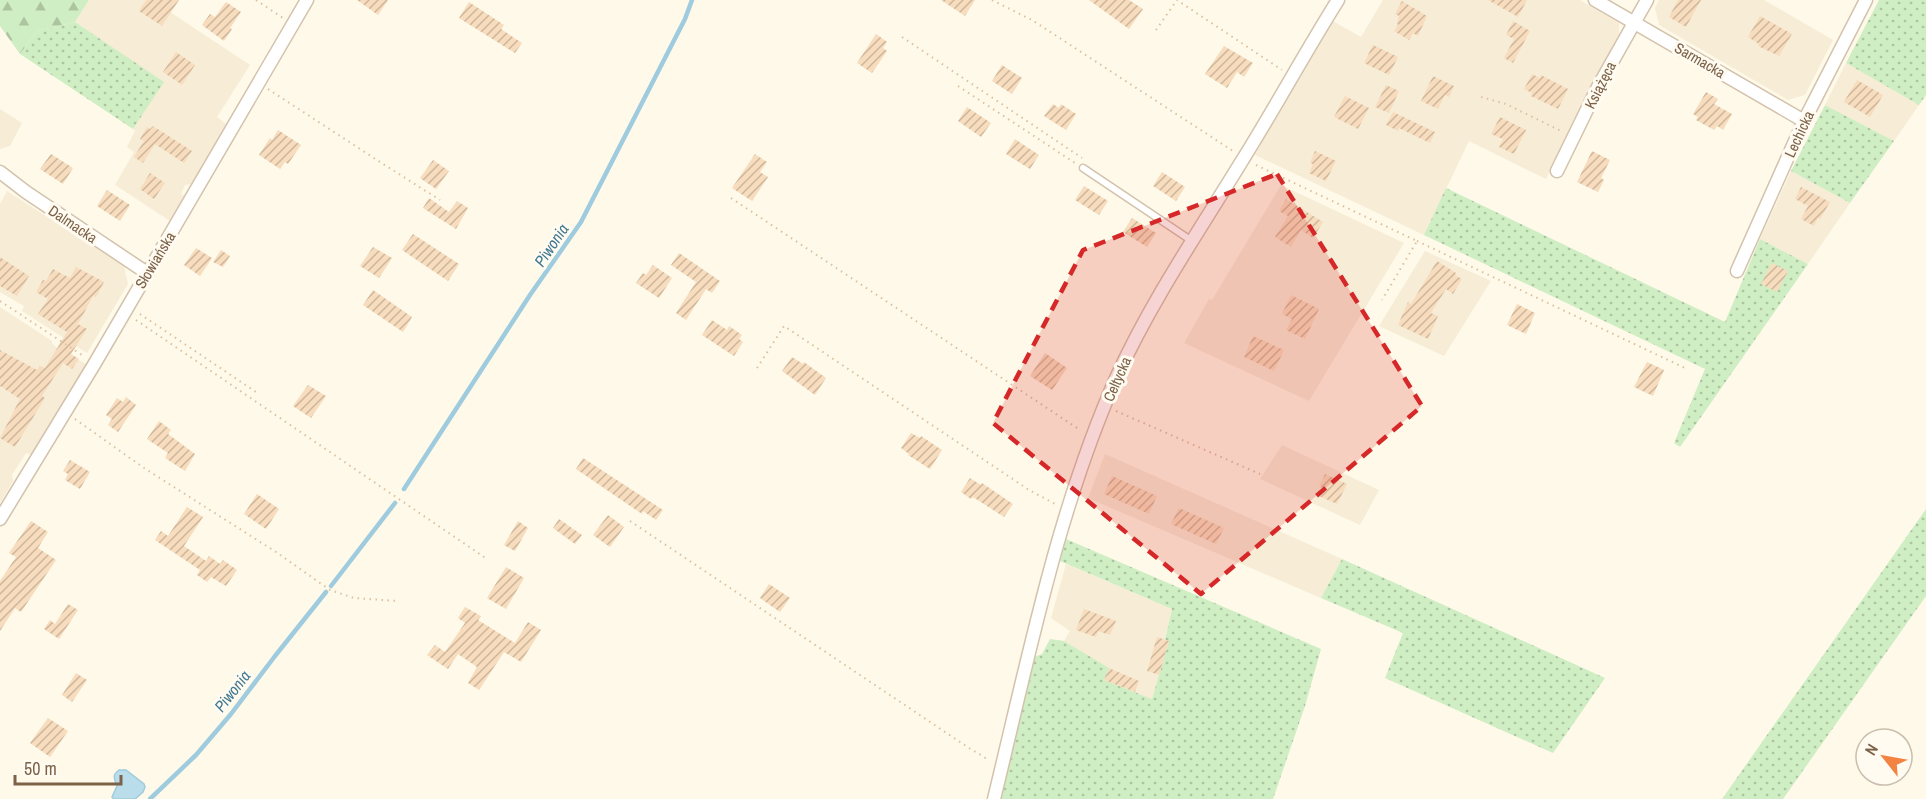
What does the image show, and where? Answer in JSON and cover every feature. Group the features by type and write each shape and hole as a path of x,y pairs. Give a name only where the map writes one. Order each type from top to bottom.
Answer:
{"street":[{"name":"Słowiańska","path":"0,519 66,411 307,0"},
{"name":"Celtycka","path":"994,799 1043,596 1068,510 1105,406 1146,318 1338,0"},
{"name":"Sarmacka","path":"1595,0 1804,121"},
{"name":"Książęca","path":"1557,171 1598,87 1647,0"},
{"name":"Lechicka","path":"1737,271 1804,121 1866,0"},
{"name":"Dalmacka","path":"0,172 147,273"}],"lane":[{"path":"1083,168 1193,241"}],"path":[{"path":"256,0 292,24"},
{"path":"992,0 1032,20 1244,158 1685,368"},
{"path":"1156,30 1177,0 1292,76"},
{"path":"902,38 1086,160"},
{"path":"258,83 440,200"},
{"path":"958,86 1083,168"},
{"path":"1481,97 1506,104 1574,138"},
{"path":"731,198 1058,416 1094,436"},
{"path":"1382,300 1418,241"},
{"path":"0,301 94,363"},
{"path":"126,309 256,392"},
{"path":"126,309 487,559"},
{"path":"757,368 784,326 1029,490 1068,510"},
{"path":"1105,406 1260,474"},
{"path":"66,411 93,433 144,468 276,552 330,590 354,598 397,601"},
{"path":"630,521 969,748 1002,766"}],"highlighted area":[{"path":"1277,174 1422,406 1201,594 993,423 1083,250"}],"shaded area":[{"path":"89,0 152,0 250,65 217,117 226,124 192,184 185,185 181,194 185,196 170,221 115,185 134,152 127,147 135,131 133,129 163,82 75,22"},
{"path":"1383,0 1580,0 1619,23 1619,34 1546,179 1469,141 1424,235 1255,155 1331,20 1361,37"},
{"path":"1659,0 1764,0 1833,40 1805,95 1788,100 1659,25 1655,8"},
{"path":"1846,63 1919,105 1894,141 1825,105"},
{"path":"0,109 22,123 10,146 0,149"},
{"path":"1791,171 1850,203 1808,264 1760,239"},
{"path":"1281,185 1404,243 1309,401 1184,343"},
{"path":"7,191 124,266 128,284 87,353 22,311 24,306 0,292 0,204"},
{"path":"1425,251 1491,281 1444,356 1379,326"},
{"path":"0,307 52,341 57,348 86,364 32,455 26,453 12,475 13,481 0,503"},
{"path":"1282,445 1379,490 1360,525 1260,479"},
{"path":"1105,454 1342,559 1321,598 1088,498"},
{"path":"1066,564 1172,609 1165,639 1169,641 1152,699 1104,680 1108,668 1064,641 1070,631 1051,618"}],"green space":[{"path":"0,0 89,0 75,22 37,31 20,54 0,26"},
{"path":"1879,0 1926,0 1926,95 1919,105 1846,63"},
{"path":"75,22 164,82 133,129 20,54 37,31"},
{"path":"1825,105 1894,141 1850,203 1791,171"},
{"path":"1446,188 1725,322 1760,239 1808,264 1680,447 1674,443 1705,369 1424,235"},
{"path":"1926,509 1926,596 1783,799 1722,799"},
{"path":"1066,539 1321,649 1305,706 1273,799 1001,799 1034,657 1042,654 1050,639 1064,641 1109,668 1104,680 1152,699 1169,641 1165,640 1172,609 1060,561"},
{"path":"1342,559 1605,678 1553,753 1385,678 1403,633 1321,598"}],"water":[{"path":"119,770 126,770 144,784 143,792 135,799 114,799 112,797 117,786 114,775"}],"building":[{"path":"146,0 179,0 162,26 139,11"},
{"path":"357,0 388,0 378,15"},
{"path":"941,0 975,0 965,16"},
{"path":"1089,0 1129,0 1143,9 1129,29"},
{"path":"1488,0 1527,0 1518,17"},
{"path":"1678,0 1701,0 1686,27 1669,17"},
{"path":"1402,1 1427,16 1418,36 1413,33 1409,40 1394,31 1398,25 1399,16 1395,14"},
{"path":"226,2 241,12 224,41 202,25 210,14 215,17"},
{"path":"469,2 504,25 501,29 522,43 515,53 459,18"},
{"path":"1760,16 1792,34 1779,56 1758,46 1759,44 1748,37"},
{"path":"1513,21 1530,31 1513,63 1504,58 1514,39 1506,35"},
{"path":"876,34 887,42 883,48 887,51 872,73 857,63"},
{"path":"1373,45 1398,57 1389,75 1364,63"},
{"path":"1224,46 1253,63 1244,77 1237,72 1227,88 1205,74"},
{"path":"176,52 195,65 182,85 163,72"},
{"path":"1002,65 1022,78 1012,94 992,81"},
{"path":"1532,74 1540,78 1541,75 1568,89 1558,109 1531,96 1532,93 1524,89"},
{"path":"1433,76 1454,86 1449,97 1445,95 1438,109 1421,101"},
{"path":"1857,80 1883,95 1870,117 1844,102"},
{"path":"1386,85 1399,91 1389,113 1375,107"},
{"path":"1706,92 1718,99 1714,104 1732,114 1723,130 1717,126 1714,130 1696,120 1698,117 1693,114"},
{"path":"1345,96 1369,108 1358,129 1334,117"},
{"path":"1053,104 1059,108 1061,104 1076,114 1066,130 1044,116"},
{"path":"967,107 991,123 981,137 958,121"},
{"path":"1393,112 1435,132 1430,143 1399,128 1398,131 1386,125"},
{"path":"1500,117 1526,130 1514,154 1499,147 1503,139 1491,134"},
{"path":"153,126 192,151 184,163 155,144 143,163 134,157 144,141 140,139 147,127 150,129"},
{"path":"278,130 301,145 288,164 285,162 280,169 259,155"},
{"path":"1015,139 1039,155 1030,169 1006,154"},
{"path":"1315,151 1336,161 1326,181 1309,173"},
{"path":"1592,151 1610,160 1601,178 1604,180 1598,192 1577,182"},
{"path":"51,154 73,168 63,184 40,169"},
{"path":"755,154 767,162 760,172 768,177 752,201 732,188"},
{"path":"433,160 449,171 436,189 420,178"},
{"path":"1162,172 1185,187 1176,201 1153,186"},
{"path":"150,173 165,183 154,199 140,189"},
{"path":"1084,186 1108,201 1099,215 1075,200"},
{"path":"1801,187 1830,202 1814,226 1801,219 1808,206 1795,199"},
{"path":"107,190 130,205 120,221 97,206"},
{"path":"429,198 449,212 457,201 468,208 456,229 423,208"},
{"path":"1286,199 1323,222 1313,238 1301,230 1291,247 1275,237 1288,216 1279,211"},
{"path":"1132,218 1156,233 1147,247 1123,232"},
{"path":"413,234 459,264 448,281 402,250"},
{"path":"373,247 392,258 379,278 360,266"},
{"path":"196,248 212,258 200,276 184,265"},
{"path":"221,250 230,256 223,267 213,262"},
{"path":"679,253 720,281 712,293 706,289 686,320 676,313 696,282 671,265"},
{"path":"0,257 29,276 17,296 0,286"},
{"path":"1437,261 1462,279 1453,294 1446,289 1431,313 1438,316 1428,339 1398,325 1408,302 1411,304"},
{"path":"1772,263 1788,271 1777,292 1761,284"},
{"path":"653,265 672,278 659,298 636,283"},
{"path":"76,267 104,282 96,297 93,296 78,324 87,329 71,354 79,359 72,369 63,363 42,396 45,398 15,447 0,438 20,399 0,386 0,350 37,370 40,366 45,368 67,332 38,314 48,299 36,292 53,269 70,278"},
{"path":"373,290 412,317 403,332 363,305"},
{"path":"1291,295 1319,309 1305,339 1286,330 1292,319 1282,314"},
{"path":"1517,304 1535,313 1526,334 1507,325"},
{"path":"712,320 727,330 729,326 742,335 739,339 743,342 734,356 702,335"},
{"path":"1253,336 1284,350 1274,371 1244,357"},
{"path":"1045,353 1067,368 1052,390 1030,376"},
{"path":"792,357 803,364 804,362 826,378 815,395 782,371"},
{"path":"1647,362 1664,370 1653,396 1634,387"},
{"path":"308,385 326,396 311,418 293,406"},
{"path":"126,397 136,405 118,432 108,425 112,419 106,415 117,398 123,402"},
{"path":"159,421 171,430 168,434 195,454 185,471 165,458 168,453 147,439"},
{"path":"911,433 920,438 921,436 942,450 930,469 901,448"},
{"path":"583,458 663,510 656,520 643,511 642,514 576,469"},
{"path":"70,460 90,472 80,489 65,480 68,474 63,471"},
{"path":"1325,474 1347,484 1337,504 1319,496 1322,488 1319,486"},
{"path":"1112,476 1157,496 1149,514 1104,494"},
{"path":"970,478 981,485 982,483 1013,504 1004,517 961,492"},
{"path":"257,494 279,509 266,529 244,514"},
{"path":"187,507 203,517 184,546 206,561 209,556 220,564 223,560 237,570 226,586 211,577 207,582 197,575 200,570 155,540 161,531 168,536"},
{"path":"1179,508 1224,528 1216,544 1171,524"},
{"path":"608,515 624,527 610,547 593,535"},
{"path":"559,519 582,535 575,544 553,528"},
{"path":"31,521 48,532 38,548 56,560 21,612 15,608 0,631 0,581 16,557 9,553"},
{"path":"518,521 528,528 515,551 504,545"},
{"path":"506,567 524,578 506,609 487,598"},
{"path":"769,584 790,598 780,612 760,598"},
{"path":"68,604 78,610 59,639 44,629 50,620 55,624"},
{"path":"465,607 481,616 478,620 515,643 528,622 541,630 521,662 504,652 479,690 468,683 477,667 458,654 448,669 427,655 435,645 445,652 465,623 458,618"},
{"path":"1084,609 1116,621 1110,635 1098,631 1096,637 1076,630"},
{"path":"1157,637 1169,641 1159,675 1147,671"},
{"path":"1109,668 1139,681 1135,692 1104,680"},
{"path":"76,673 87,680 72,702 62,695"},
{"path":"48,718 68,731 50,757 30,743"}],"waterway":[{"name":"Piwonia","path":"404,489 530,295 581,222 685,19 692,0"},
{"name":"Piwonia","path":"331,586 395,503"},
{"name":"Piwonia","path":"150,799 196,755 231,714 326,592"}]}
